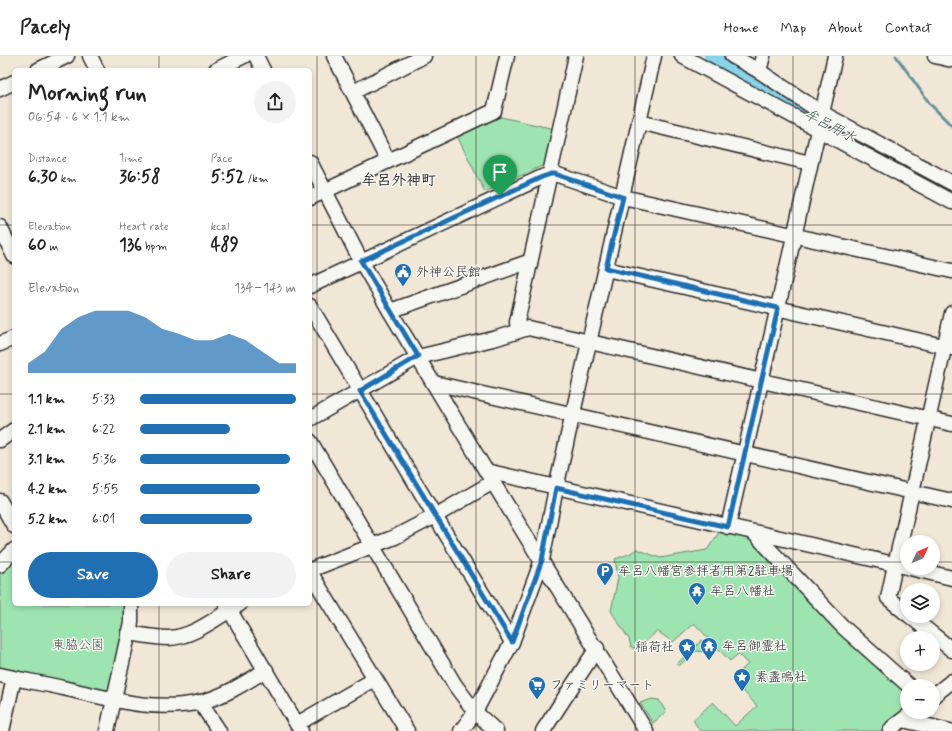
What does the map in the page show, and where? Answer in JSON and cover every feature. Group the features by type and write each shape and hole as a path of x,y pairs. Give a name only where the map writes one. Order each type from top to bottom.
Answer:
{"street":[{"path":"42,68 67,56"},
{"path":"90,56 96,68"},
{"path":"220,68 244,56"},
{"path":"256,56 262,68"},
{"path":"334,56 388,161"},
{"path":"353,92 424,56"},
{"path":"518,331 516,322 551,174 576,56"},
{"path":"461,731 474,712 512,642 542,560 556,488 654,56"},
{"path":"682,56 952,183"},
{"path":"732,56 759,71 819,121 952,202"},
{"path":"759,71 763,56"},
{"path":"728,527 819,121 835,56"},
{"path":"935,56 952,60"},
{"path":"312,197 494,111 502,58"},
{"path":"0,89 12,83"},
{"path":"639,122 810,163"},
{"path":"312,166 361,261 390,311 597,648 646,731"},
{"path":"312,285 551,174 555,174 623,197 952,271"},
{"path":"0,227 12,252"},
{"path":"390,311 525,264 530,265"},
{"path":"606,268 948,347"},
{"path":"312,309 512,642"},
{"path":"907,535 912,492 948,347 952,313"},
{"path":"312,418 418,356 497,338 528,328 952,424"},
{"path":"0,344 12,339"},
{"path":"434,383 573,416 952,501"},
{"path":"0,440 12,431"},
{"path":"312,444 455,685 474,712 496,731"},
{"path":"312,570 401,534 435,516 490,476 556,488 900,566"},
{"path":"0,501 12,522"},
{"path":"754,533 843,628 901,679"},
{"path":"0,565 12,552"},
{"path":"312,574 407,731"},
{"path":"900,575 888,598 900,608"},
{"path":"939,575 952,578"},
{"path":"107,731 131,622 132,606"},
{"path":"128,633 155,637 175,637 185,635 206,625 232,606 299,728 375,679"},
{"path":"919,623 952,650"},
{"path":"543,731 597,648"},
{"path":"0,675 140,705 168,706 200,702 225,694 266,670"},
{"path":"2,731 14,678"},
{"path":"940,690 952,681"},
{"path":"200,702 219,731"},
{"path":"890,731 904,719"},
{"path":"916,719 950,731"}],"green space":[{"path":"496,116 555,129 548,159 544,165 485,192 456,134"},
{"name":"牟呂八幡社","path":"720,531 750,536 900,683 900,716 884,731 700,731 693,720 713,702 735,726 757,706 732,679 748,664 738,654 730,661 694,623 673,642 657,631 637,650 631,647 629,639 611,611 618,578 615,559 629,554 637,549 660,558 707,550"},
{"name":"東脇公園","path":"12,558 12,606 127,606 110,690 105,693 0,669 0,571"},
{"path":"702,640 712,650 710,652 695,651 679,666 677,664"},
{"path":"652,699 659,700 666,712 653,723 640,703"}],"waterway":[{"name":"牟呂用水","path":"713,56 721,61 731,73 952,191"},
{"path":"896,56 930,104 952,126"}],"place":[{"name":"外神公民館","path":"403,287"},
{"name":"牟呂八幡宮参拝者用第2駐車場","path":"605,586"},
{"name":"牟呂八幡社","path":"697,606"},
{"name":"牟呂御霊社","path":"709,661"},
{"name":"稲荷社","path":"687,662"},
{"name":"素盞嗚社","path":"742,692"},
{"name":"ファミリーマート","path":"537,700"}],"district":[{"name":"牟呂外神町","path":"399,181"}],"route":[{"path":"555,174 623,197 606,268 778,308 760,381 728,527 556,488 538,574 512,642 360,391 418,356 361,261 500,196 542,177 555,174"}]}
